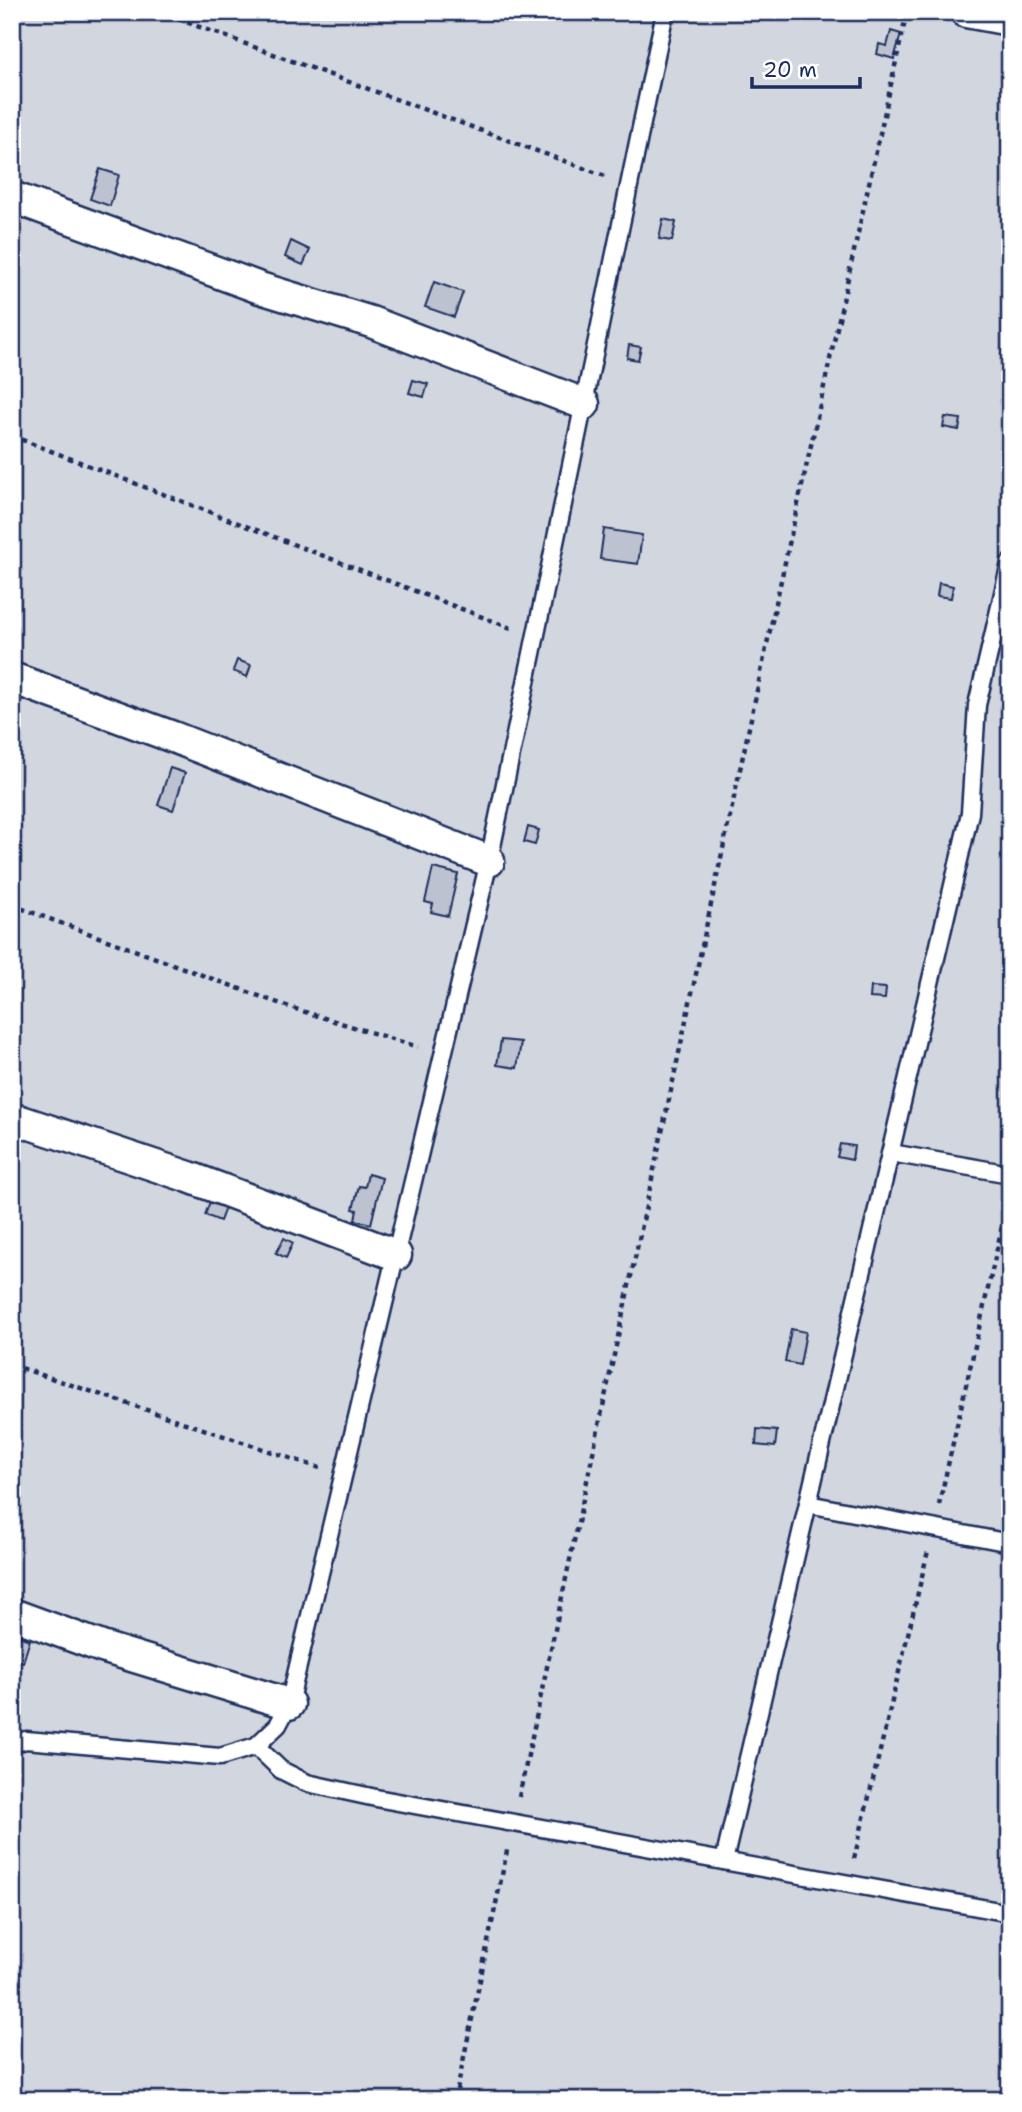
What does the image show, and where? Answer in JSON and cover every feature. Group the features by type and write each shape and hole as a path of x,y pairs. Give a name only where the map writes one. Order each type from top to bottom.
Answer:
{"street":[{"path":"966,12 1010,20"},
{"path":"12,197 260,288 372,322 584,404"},
{"path":"12,678 173,737 489,861"},
{"path":"12,1118 189,1177 396,1255"},
{"path":"12,1614 102,1647 289,1704"}],"lane":[{"path":"12,1744 26,1740 220,1757 256,1746 278,1725 289,1704 489,861 665,12"},
{"path":"724,1861 970,813 977,705 1010,563"},
{"path":"891,1153 1010,1174"},
{"path":"808,1504 1010,1543"},
{"path":"256,1746 281,1770 307,1783 1010,1913"}],"path":[{"path":"159,12 629,185"},
{"path":"455,2100 764,657 907,12"},
{"path":"12,436 535,638"},
{"path":"12,905 289,1007 443,1055"},
{"path":"12,1365 344,1475"}],"shaded area":[{"path":"12,12 1010,12 1010,2100 12,2100"}],"building":[{"path":"891,31 901,34 894,59 877,54 879,44 887,46"},
{"path":"100,169 119,175 110,206 90,199"},
{"path":"663,219 676,222 672,241 659,239"},
{"path":"291,241 310,250 303,265 285,257"},
{"path":"434,282 463,292 454,317 425,307"},
{"path":"629,345 641,347 638,360 627,358"},
{"path":"413,380 428,384 424,397 409,393"},
{"path":"945,417 961,419 959,430 943,427"},
{"path":"604,529 642,535 638,564 600,559"},
{"path":"939,583 953,586 951,598 937,596"},
{"path":"237,660 251,665 247,677 233,671"},
{"path":"170,768 185,773 173,810 158,805"},
{"path":"528,827 539,830 535,845 524,842"},
{"path":"433,868 458,874 448,916 431,912 433,904 425,902"},
{"path":"871,987 886,988 885,999 870,998"},
{"path":"501,1040 521,1042 517,1068 497,1065"},
{"path":"840,1144 854,1146 852,1160 837,1157"},
{"path":"368,1174 382,1178 371,1224 355,1220 357,1210 353,1209 359,1186 365,1187"},
{"path":"211,1199 226,1205 220,1221 205,1215"},
{"path":"284,1238 293,1243 286,1258 276,1253"},
{"path":"791,1329 806,1332 800,1365 785,1362"},
{"path":"757,1429 777,1431 775,1447 756,1445"},
{"path":"12,1634 30,1640 23,1662 12,1659"}]}
